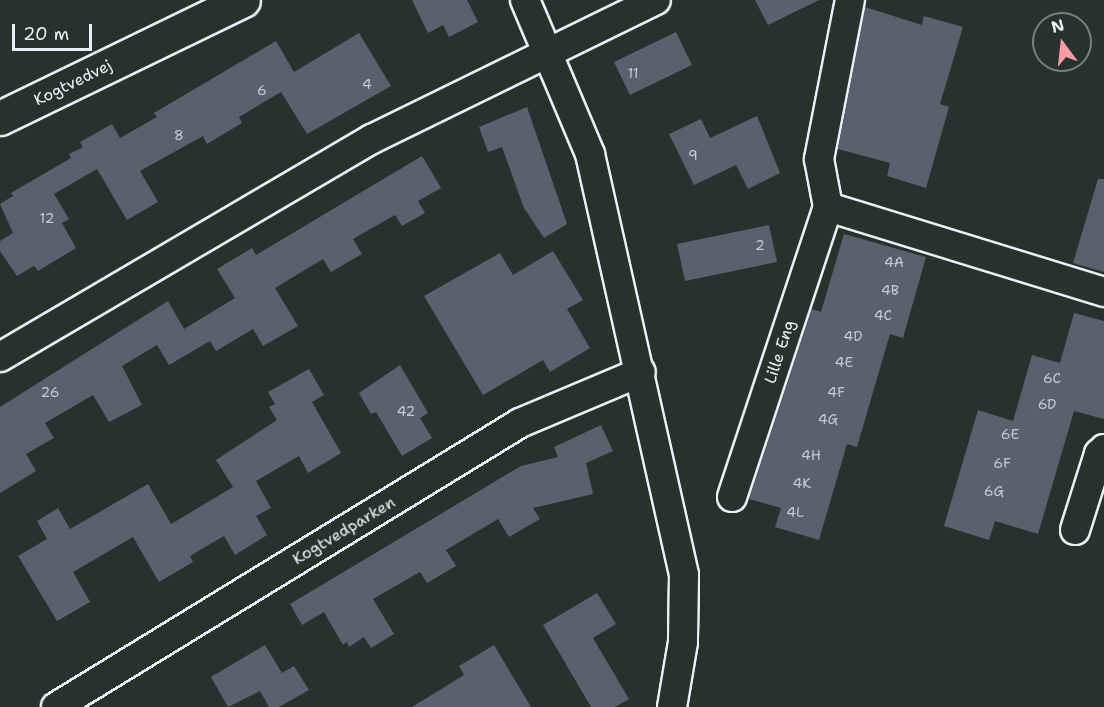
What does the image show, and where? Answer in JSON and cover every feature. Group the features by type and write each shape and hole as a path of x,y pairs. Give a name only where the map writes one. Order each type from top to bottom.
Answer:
{"street":[{"path":"525,0 591,154 684,575 683,642 672,707"},
{"path":"0,357 372,139 656,0"},
{"name":"Lille Eng","path":"732,497 828,207 819,159 850,0"},
{"name":"Kogtvedvej","path":"0,118 239,1"},
{"path":"828,207 1104,292"},
{"name":"Kogtvedparken","path":"56,707 520,423 641,372"},
{"path":"1075,530 1099,454 1104,448"}],"building":[{"path":"412,0 467,0 478,22 449,37 443,25 428,33"},
{"path":"755,0 819,0 768,25"},
{"path":"865,7 922,25 924,16 963,27 940,104 949,107 926,188 887,176 890,163 838,149"},
{"path":"676,32 692,65 630,95 614,62"},
{"path":"359,33 391,86 307,134 281,92 239,117 242,123 207,144 203,136 140,171 158,202 127,220 97,169 54,194 69,219 62,223 76,248 38,271 34,266 17,276 0,251 0,241 13,233 0,204 13,196 11,193 71,158 69,154 83,147 80,142 112,124 120,138 157,117 154,113 276,41 294,72"},
{"path":"527,107 567,224 544,238 524,208 502,147 488,152 479,127"},
{"path":"757,116 780,173 748,189 736,165 694,185 669,134 701,119 710,138"},
{"path":"422,156 441,188 418,201 425,213 402,226 395,215 353,239 362,254 331,272 323,259 275,288 298,326 263,346 253,329 216,351 210,341 169,365 157,345 122,366 142,405 109,422 93,395 45,423 54,438 26,454 36,471 0,493 0,407 168,301 184,329 235,298 217,269 252,248 256,255"},
{"path":"1098,179 1104,179 1104,272 1073,263"},
{"path":"769,225 777,262 685,281 677,244"},
{"path":"844,234 926,257 903,338 890,334 857,447 847,444 819,540 775,527 781,508 749,499 812,309 821,312"},
{"path":"553,251 583,300 567,309 590,348 550,372 543,360 483,395 424,296 500,253 513,275"},
{"path":"1074,313 1104,321 1104,419 1074,411 1038,534 995,521 989,540 944,526 978,410 1013,421 1032,355 1060,363"},
{"path":"400,365 428,413 420,418 432,438 402,456 376,412 371,414 359,393"},
{"path":"309,369 324,395 312,402 341,453 308,473 299,456 256,481 271,508 256,516 267,535 235,555 224,536 190,556 193,562 159,582 133,537 73,572 90,602 57,621 18,556 47,539 37,521 58,508 70,529 148,484 171,524 233,487 216,460 277,420 269,407 275,404 268,392"},
{"path":"601,425 613,451 586,463 593,494 533,508 540,519 509,537 498,519 446,550 456,566 427,583 420,572 373,599 394,634 371,648 364,637 349,647 347,642 343,645 324,612 302,625 290,604 521,466 558,457 554,447"},
{"path":"597,593 616,624 593,638 629,699 615,707 591,707 543,625"},
{"path":"265,645 282,673 294,666 309,690 279,707 269,707 260,691 228,707 211,677"},
{"path":"494,645 531,707 412,707 464,675 459,666"}]}
